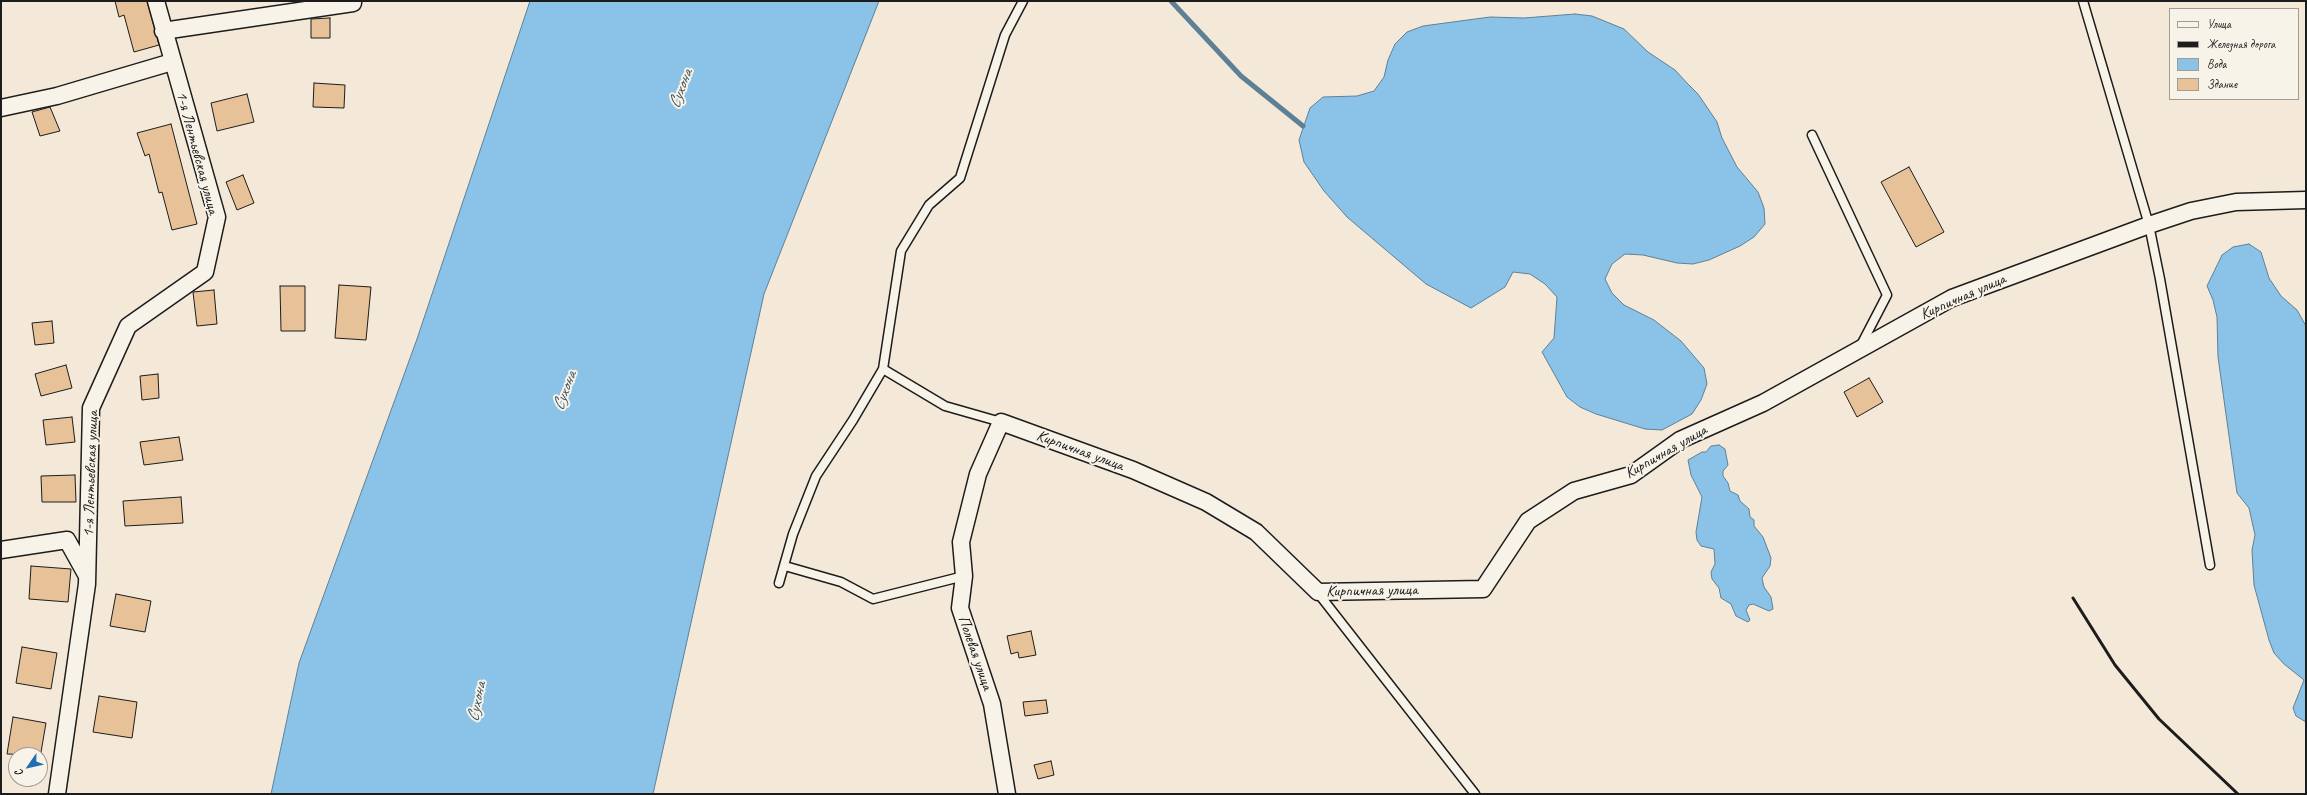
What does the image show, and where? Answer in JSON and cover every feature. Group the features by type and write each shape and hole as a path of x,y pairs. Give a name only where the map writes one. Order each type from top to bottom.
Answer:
{"street":[{"name":"1-я Лентьевская улица","path":"57,794 87,577 91,408 128,326 205,272 217,217 163,31 156,1"},
{"path":"163,31 353,1"},
{"path":"1,108 57,96 172,62"},
{"name":"Кирпичная улица","path":"1001,422 1133,470 1206,502 1256,532 1318,592 1483,589 1528,521 1574,491 1631,475 1680,440 1763,403 1952,298 2149,225 2191,211 2236,202 2306,200"},
{"name":"Полевая улица","path":"1001,422 976,482 961,542 964,576 960,608 992,704 1007,794"},
{"path":"1,550 67,540 87,577"}],"lane":[{"path":"779,583 793,534 816,476 853,420 883,369 901,251 929,205 960,178 1005,35 1023,1"},
{"path":"2083,1 2149,225 2160,279 2210,565"},
{"path":"1812,135 1887,295 1860,348"},
{"path":"883,369 945,406 1001,422"},
{"path":"785,566 841,582 873,599 964,576"},
{"path":"1318,592 1475,794"}],"water":[{"name":"Сухона","path":"530,1 879,1 764,294 653,794 271,794 299,663 417,339"},
{"path":"1575,14 1592,16 1624,29 1648,52 1675,70 1698,94 1717,122 1722,138 1737,167 1758,192 1764,208 1765,224 1754,237 1740,246 1709,260 1693,264 1677,263 1643,255 1625,254 1612,264 1605,279 1612,293 1624,305 1654,320 1681,341 1704,368 1707,384 1701,400 1692,414 1662,430 1645,429 1596,414 1580,407 1567,397 1542,352 1554,338 1557,297 1545,284 1530,274 1513,272 1505,287 1471,308 1426,284 1347,217 1324,191 1304,162 1299,140 1310,108 1323,97 1357,96 1374,91 1384,77 1388,60 1395,44 1407,32 1423,26 1490,17 1524,18"},
{"path":"2249,244 2261,252 2269,278 2281,296 2297,310 2306,326 2306,722 2296,716 2293,708 2304,680 2284,664 2274,653 2254,585 2252,550 2255,535 2249,508 2237,493 2218,357 2217,317 2213,300 2207,286 2222,255 2233,247"},
{"path":"1719,445 1725,449 1728,465 1723,471 1723,476 1728,483 1730,491 1738,495 1740,501 1749,509 1750,517 1754,520 1754,526 1763,537 1771,558 1770,566 1762,578 1764,587 1771,597 1773,609 1769,611 1753,604 1749,605 1746,610 1750,620 1748,622 1736,616 1731,604 1721,598 1719,588 1712,579 1711,572 1715,564 1714,549 1701,546 1697,540 1696,532 1702,497 1691,475 1688,460 1702,452 1706,452 1711,446"}],"building":[{"path":"115,1 147,1 159,45 134,52 124,15 119,17"},
{"path":"330,18 330,38 311,38 311,19"},
{"path":"314,83 345,85 344,108 313,107"},
{"path":"247,94 254,122 217,131 211,103"},
{"path":"50,107 60,131 40,136 32,112"},
{"path":"171,124 197,224 172,230 162,192 159,193 149,154 145,156 137,133"},
{"path":"1909,167 1944,232 1916,247 1881,182"},
{"path":"243,175 254,203 237,210 226,182"},
{"path":"339,285 371,287 366,340 335,338"},
{"path":"280,286 305,286 305,331 281,331"},
{"path":"214,290 217,324 197,326 193,292"},
{"path":"52,321 54,343 35,345 32,323"},
{"path":"66,365 72,388 41,396 35,374"},
{"path":"158,374 159,398 142,400 140,376"},
{"path":"1869,378 1883,402 1857,417 1844,392"},
{"path":"72,417 75,442 46,445 43,420"},
{"path":"179,437 183,460 144,465 140,442"},
{"path":"75,475 76,502 42,502 41,476"},
{"path":"181,497 183,523 125,526 123,501"},
{"path":"31,566 71,569 68,602 29,599"},
{"path":"116,594 151,601 145,632 110,626"},
{"path":"1031,631 1036,655 1019,658 1018,652 1011,654 1007,636"},
{"path":"22,647 57,653 51,689 16,683"},
{"path":"99,696 137,702 132,738 93,732"},
{"path":"1046,700 1048,713 1025,716 1023,702"},
{"path":"13,717 46,723 42,747 8,747"},
{"path":"1051,761 1054,775 1038,779 1034,765"}],"waterway":[{"path":"1171,1 1241,76 1303,126"}],"railway":[{"path":"2073,598 2115,665 2159,719 2238,794"}]}
